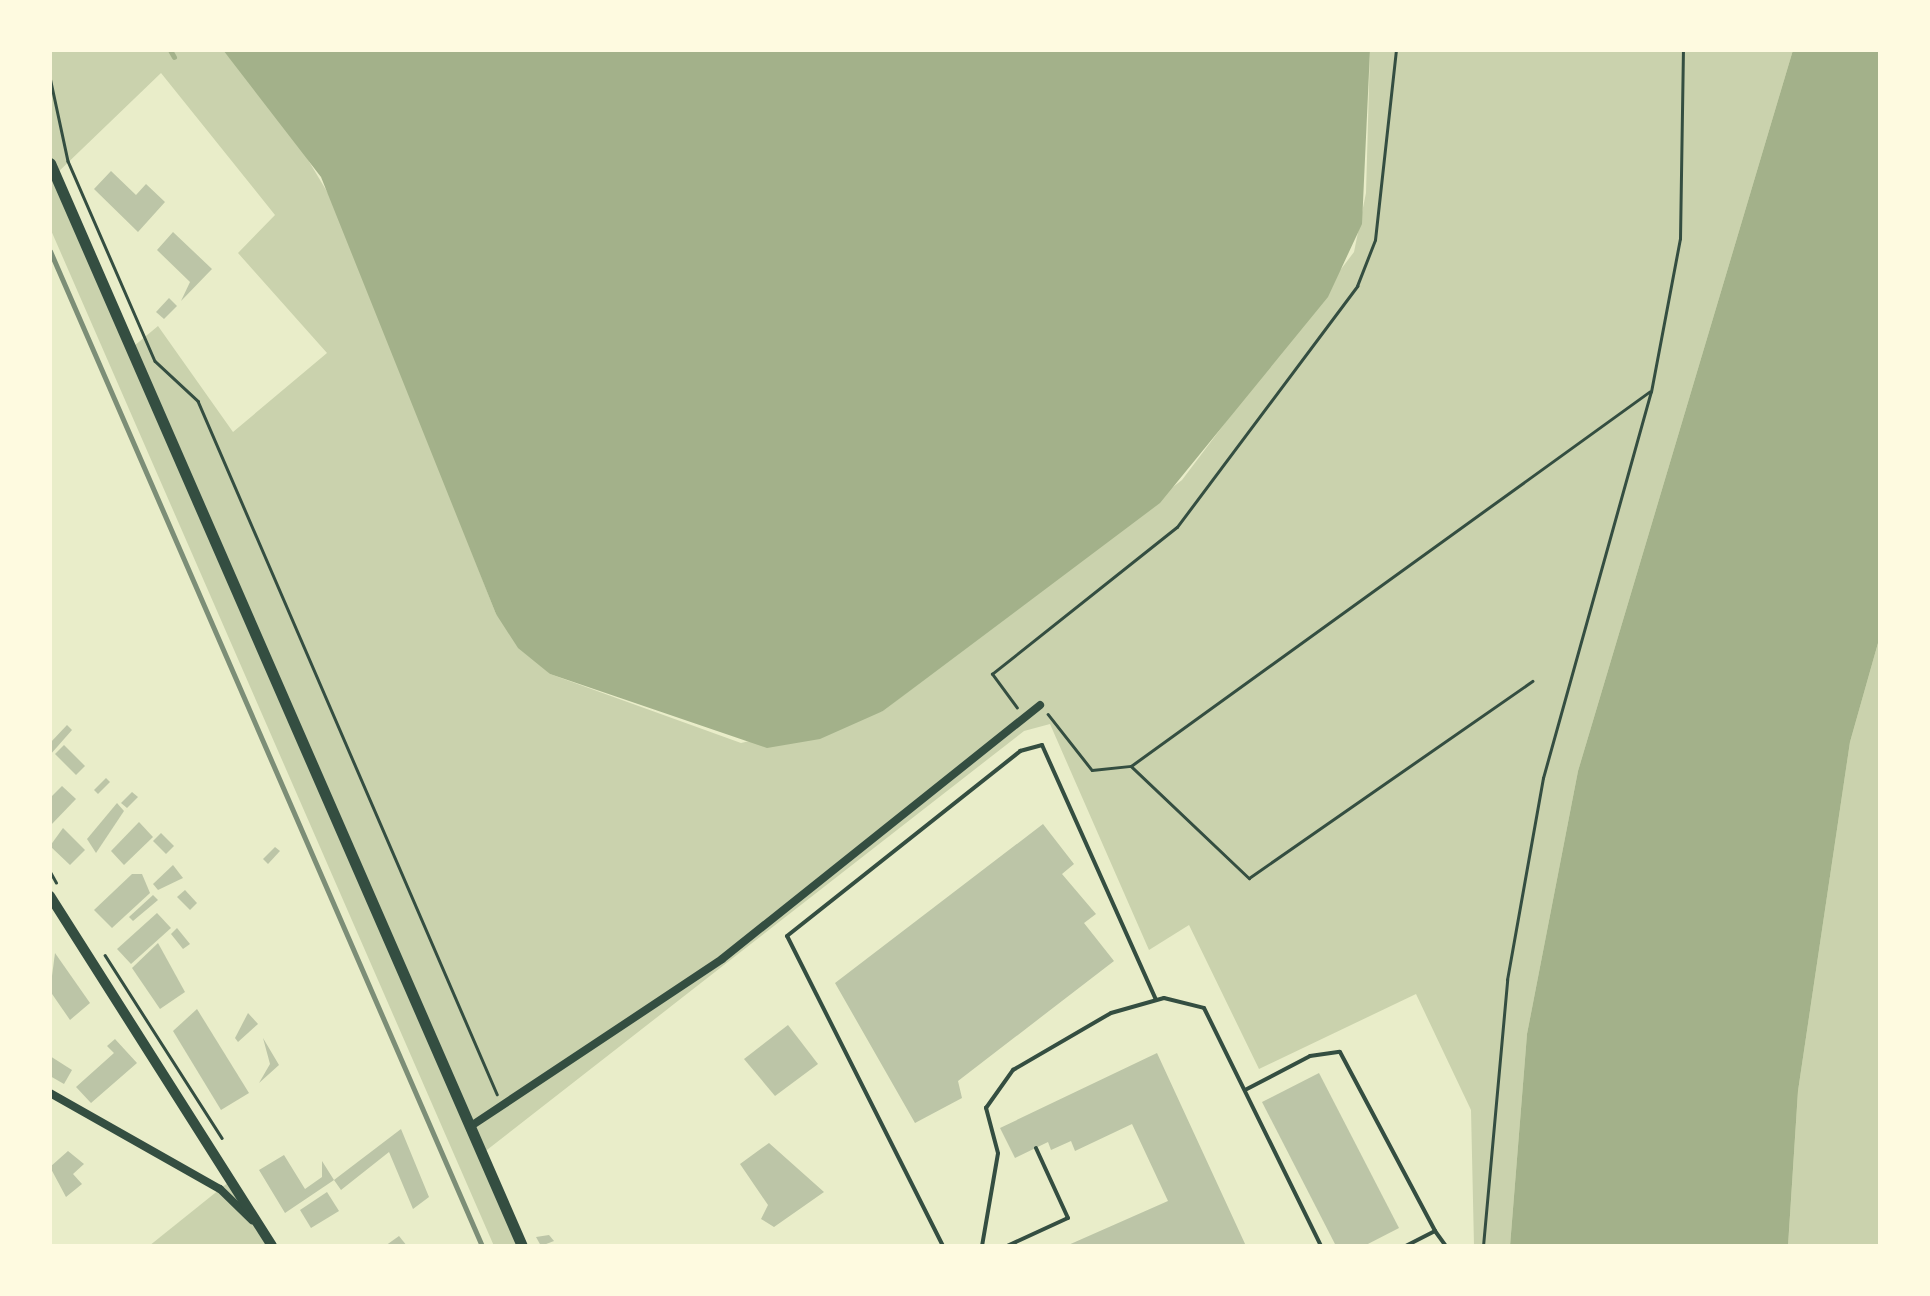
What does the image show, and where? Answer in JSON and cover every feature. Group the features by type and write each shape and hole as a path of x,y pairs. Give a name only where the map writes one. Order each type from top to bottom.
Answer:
{"main road":[{"path":"50,163 522,1246"}],"street":[{"path":"471,1126 504,1110 722,959 1040,705"},
{"path":"50,896 272,1246"},
{"path":"50,1092 220,1189 260,1227"}],"lane":[{"path":"943,1246 787,936 1020,752 1042,745 1156,1000"},
{"path":"982,1246 998,1153 986,1108 995,1095 1013,1070 1111,1013 1156,1000 1204,1008 1321,1246"},
{"path":"1244,1090 1310,1056 1340,1052 1446,1246"},
{"path":"1007,1246 1068,1218 1036,1148"},
{"path":"1406,1246 1435,1231"}],"path":[{"path":"1025,718 992,674 1187,517 1234,440 1357,286 1375,240 1396,50"},
{"path":"1483,1246 1507,980 1544,778 1650,392 1680,238 1683,50"},
{"path":"50,76 68,161 155,361 198,401 504,1110"},
{"path":"1040,705 1092,770 1131,766 1650,392"},
{"path":"1131,766 1249,878 1532,681"}],"shaded area":[{"path":"50,50 223,50 289,128 338,210 496,614 550,674 741,743 883,711 1182,480 1354,252 1366,193 1370,50 1793,50 1578,771 1527,1034 1510,1246 1474,1246 1471,1110 1416,994 1259,1069 1189,925 1149,950 1050,724 1024,731 483,1153 522,1246 494,1246 50,228","holes":["161,73 275,215 238,253 327,353 233,432 158,326 134,346 55,175"]},
{"path":"223,50 1370,50 1362,224 1328,297 1160,503 883,711 820,739 767,748 550,674 518,648 496,614 321,177"},
{"path":"1793,50 1880,50 1880,636 1850,742 1798,1091 1788,1246 1510,1246 1527,1034 1578,771"},
{"path":"1880,636 1880,1246 1788,1246 1798,1091 1850,742"},
{"path":"230,1181 272,1246 149,1246"}],"building":[{"path":"111,171 136,195 146,184 165,202 138,232 94,189"},
{"path":"173,232 212,269 181,301 190,282 157,250"},
{"path":"169,298 177,306 164,319 156,312"},
{"path":"67,725 72,730 50,755 50,743"},
{"path":"64,745 85,766 76,775 55,754"},
{"path":"106,778 110,782 98,794 94,790"},
{"path":"62,786 76,799 50,826 50,798"},
{"path":"132,792 138,797 127,808 121,803"},
{"path":"117,803 124,811 96,853 87,839"},
{"path":"139,822 153,837 124,865 111,851"},
{"path":"1043,824 1074,864 1062,874 1096,914 1084,923 1114,961 958,1081 962,1098 915,1123 835,983"},
{"path":"63,828 85,850 70,865 50,846"},
{"path":"161,833 174,846 166,854 153,841"},
{"path":"275,847 280,851 268,864 263,859"},
{"path":"173,865 183,878 158,890 153,884"},
{"path":"132,874 142,874 150,893 112,928 94,910"},
{"path":"185,890 197,903 190,910 177,897"},
{"path":"153,895 158,900 133,921 129,917"},
{"path":"157,913 171,928 131,964 117,949"},
{"path":"177,928 190,944 183,949 171,934"},
{"path":"158,943 185,992 160,1009 132,968"},
{"path":"55,953 90,1003 70,1020 50,991"},
{"path":"197,1009 249,1093 221,1110 173,1031"},
{"path":"248,1013 258,1024 238,1042 235,1038"},
{"path":"788,1025 818,1064 775,1096 744,1059"},
{"path":"263,1038 279,1065 259,1083 270,1064"},
{"path":"115,1039 137,1063 91,1103 76,1087 114,1053 107,1046"},
{"path":"1157,1053 1246,1246 1066,1246 1168,1201 1132,1124 1075,1151 1071,1141 1051,1150 1048,1142 1015,1158 1000,1128"},
{"path":"50,1056 72,1070 64,1084 50,1076"},
{"path":"1319,1073 1399,1228 1364,1246 1336,1246 1262,1102"},
{"path":"401,1129 429,1197 413,1209 389,1152 341,1190 334,1180"},
{"path":"769,1143 824,1192 774,1227 761,1219 768,1205 740,1164"},
{"path":"68,1151 84,1164 73,1174 82,1184 66,1197 50,1167"},
{"path":"284,1155 305,1189 322,1177 322,1161 334,1180 285,1213 259,1170"},
{"path":"327,1192 339,1211 311,1228 300,1210"},
{"path":"549,1235 554,1241 541,1246 536,1237"},
{"path":"399,1236 407,1246 385,1246"}],"waterway":[{"path":"170,50 174,57"}],"railway":[{"path":"50,251 482,1246"}]}
